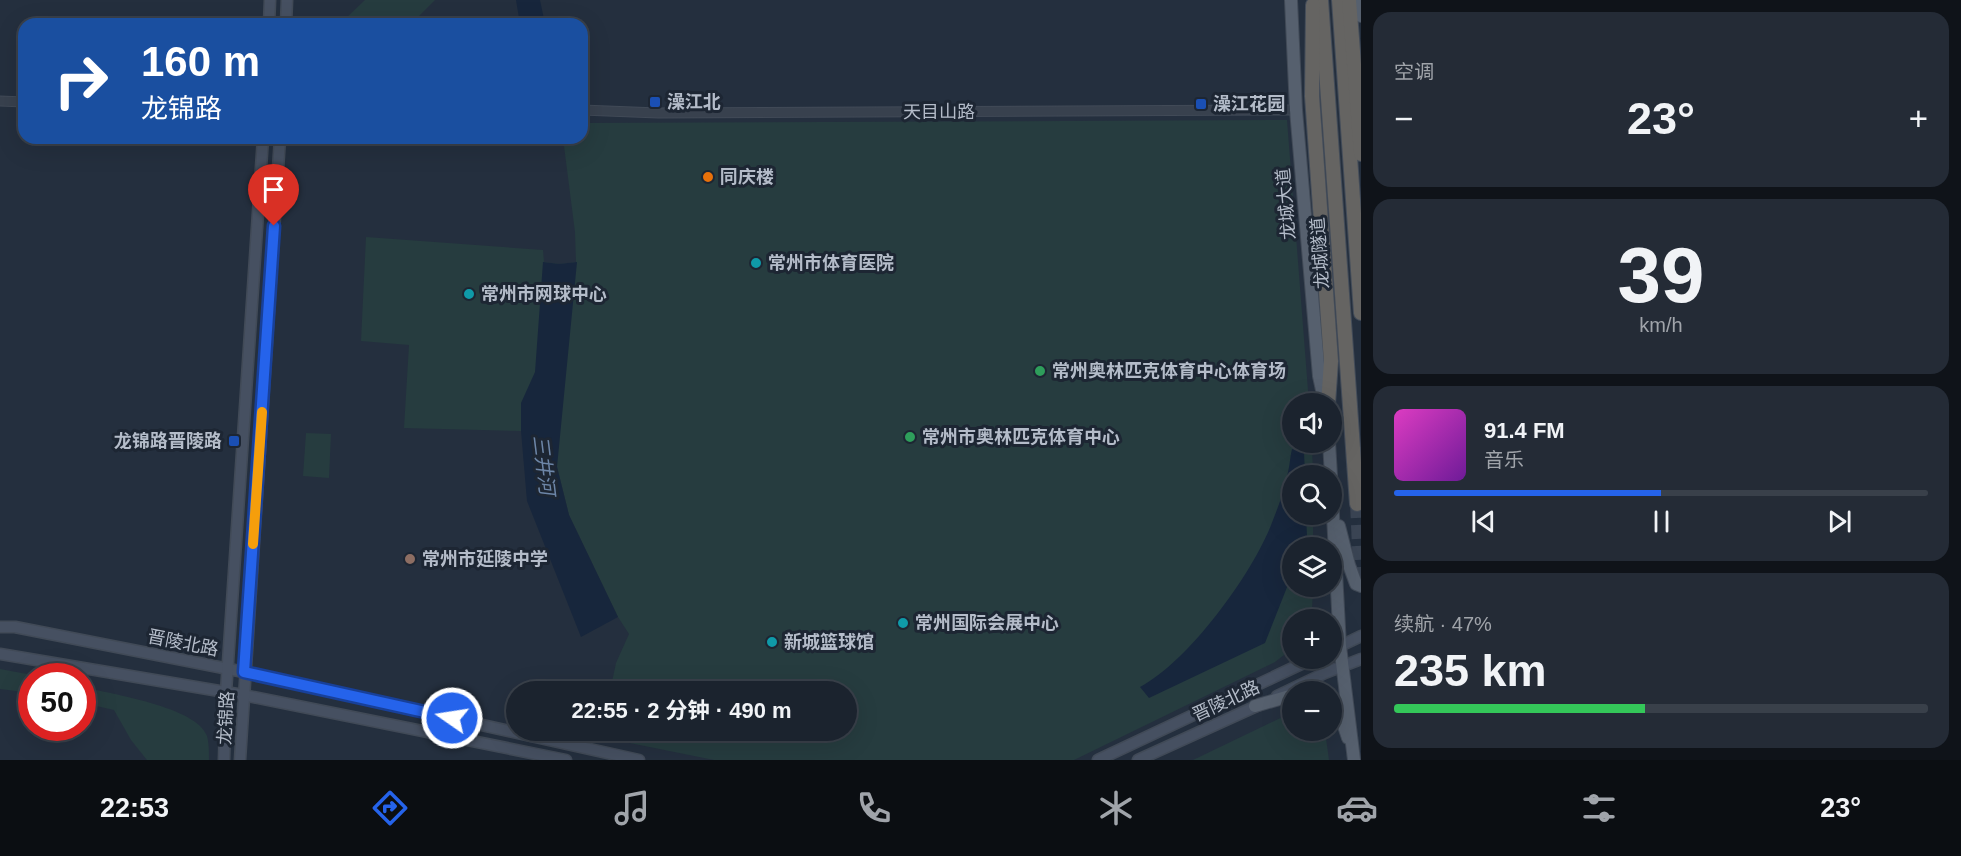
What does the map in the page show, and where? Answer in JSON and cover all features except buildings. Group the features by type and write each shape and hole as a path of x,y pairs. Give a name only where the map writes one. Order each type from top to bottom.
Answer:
{"highway":[{"path":"1313,0 1312,96 1331,362 1327,393"},
{"name":"龙城隧道","path":"1321,0 1357,504"},
{"name":"龙城隧道","path":"1338,0 1361,314"},
{"path":"1349,0 1361,154"}],"main road":[{"path":"269,18 270,0"},
{"path":"286,0 286,18"},
{"name":"龙城大道","path":"1291,0 1296,110 1319,376 1323,393"},
{"path":"1360,0 1361,16"},
{"name":"龙锦路","path":"224,760 226,692 263,144"},
{"name":"龙锦路","path":"240,760 280,144"},
{"path":"1333,525 1335,609"},
{"path":"1339,525 1348,565 1356,584 1361,586"},
{"name":"晋陵北路","path":"0,627 15,627 244,672 639,760"},
{"path":"1342,645 1361,636"},
{"path":"0,654 243,695 566,760"},
{"name":"晋陵北路","path":"1138,760 1361,659"},
{"path":"1343,666 1354,756"},
{"name":"晋陵北路","path":"1098,760 1291,669"},
{"path":"1256,706 1282,698"},
{"path":"1342,724 1354,756"}],"street":[{"path":"0,101 18,102"},
{"name":"天目山路","path":"588,110 658,112 1296,110"}],"green space":[{"path":"365,0 435,0 417,18 346,18"},
{"name":"常州市奥林匹克体育中心","path":"1287,120 1308,393 1282,393 1282,453 1312,453 1313,465 1282,465 1282,525 1313,525 1313,537 1282,537 1282,597 1313,597 1312,609 1282,609 1282,657 1074,760 714,760 620,741 857,741 857,681 612,681 616,663 629,634 618,617 569,515 557,467 521,431 404,428 409,345 361,341 366,237 543,250 544,262 559,264 576,262 575,232 564,144 588,144 588,123"},
{"path":"306,433 331,434 329,478 303,476"},
{"path":"0,669 18,672 18,691 0,689"},
{"path":"96,690 152,703 187,717 200,726 207,736 209,760 147,760 131,740 114,710 96,706"},
{"path":"1282,717 1282,741 1326,741 1329,760 1193,760"}],"water":[{"path":"516,0 540,0 544,18 519,18"},
{"name":"三井河","path":"543,262 559,264 577,262 557,467 569,515 618,617 581,637 527,501 521,403 535,372"},
{"path":"1291,453 1304,453 1305,465 1289,465"},
{"path":"1282,495 1282,525 1306,525 1307,536 1282,537 1283,597 1265,643 1149,698 1140,687 1179,657 1218,613 1264,541"}],"tunnel":[{"path":"1357,504 1361,589"}],"slow traffic":[{"path":"253,544 262,412"}],"place":[{"name":"澡江北","path":"655,102"},
{"name":"澡江花园","path":"1201,104"},
{"name":"同庆楼","path":"708,177"},
{"name":"常州市体育医院","path":"756,263"},
{"name":"常州市网球中心","path":"469,294"},
{"name":"常州奥林匹克体育中心体育场","path":"1040,371"},
{"name":"常州市奥林匹克体育中心","path":"910,437"},
{"name":"龙锦路晋陵路","path":"234,441"},
{"name":"常州市延陵中学","path":"410,559"},
{"name":"常州国际会展中心","path":"903,623"},
{"name":"新城篮球馆","path":"772,642"}],"route":[{"path":"274,226 244,672 452,718"}]}
